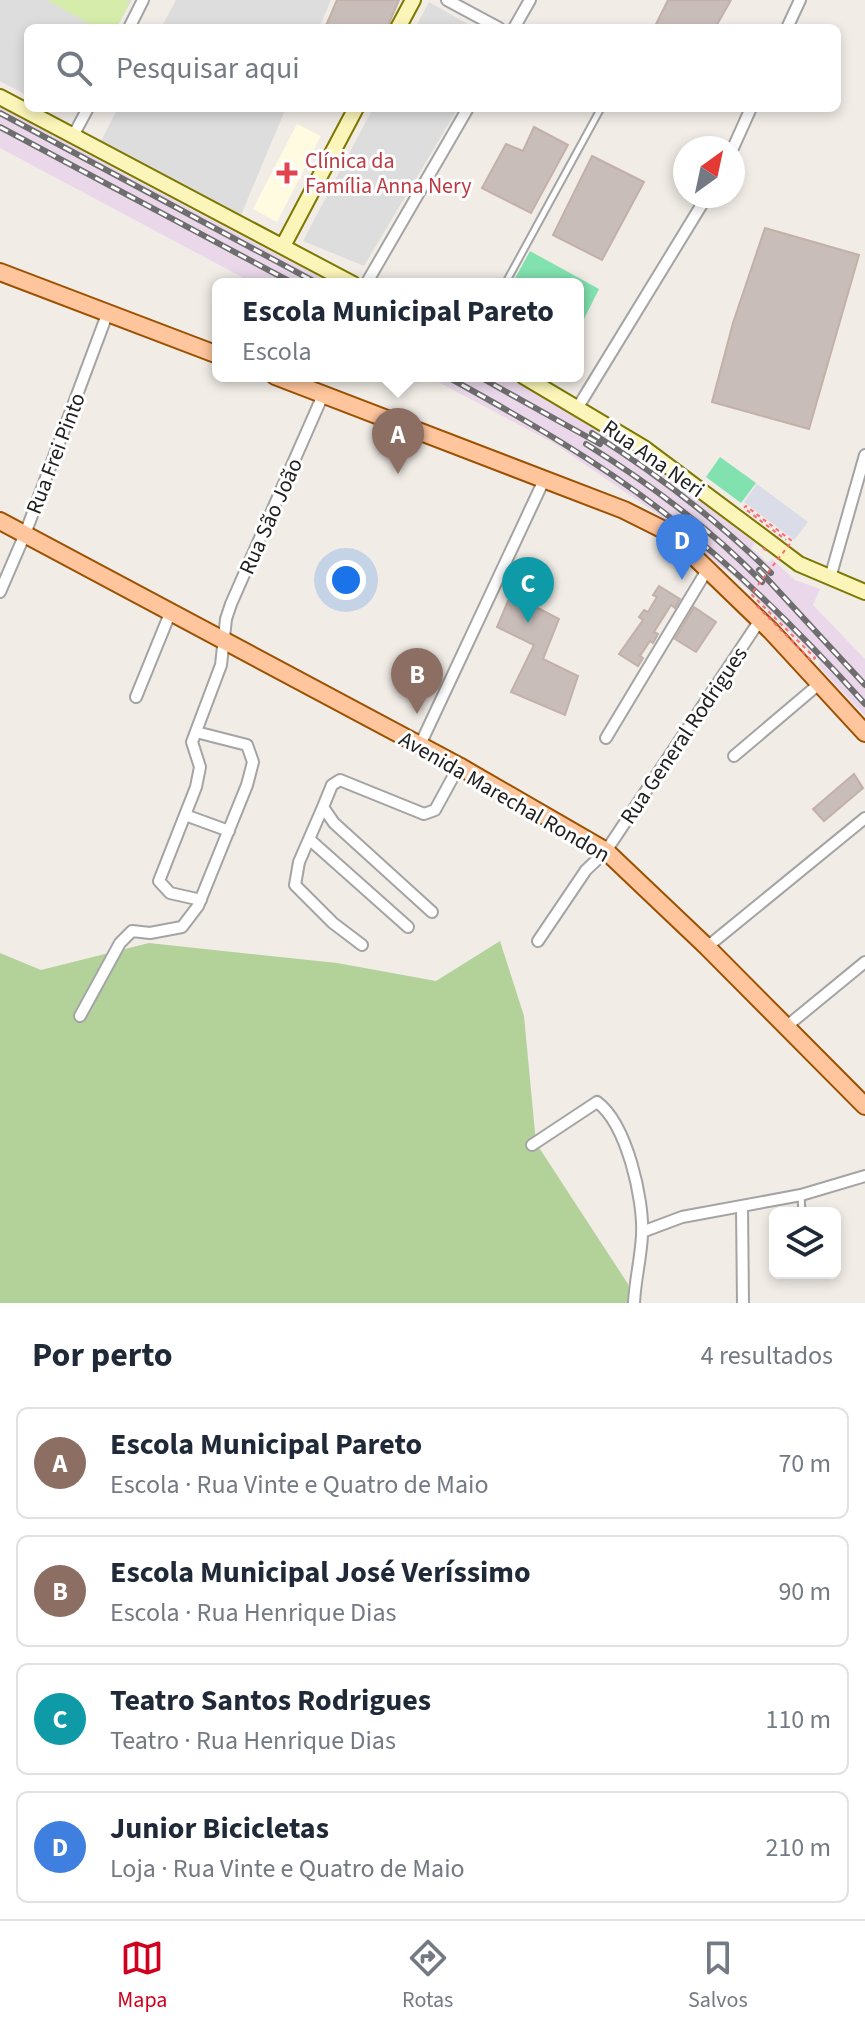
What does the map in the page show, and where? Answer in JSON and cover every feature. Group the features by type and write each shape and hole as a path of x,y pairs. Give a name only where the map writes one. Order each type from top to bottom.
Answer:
{"main road":[{"path":"400,24 413,0"},
{"path":"0,97 24,110"},
{"path":"28,112 342,278"},
{"path":"283,246 354,112"},
{"path":"0,272 212,353"},
{"path":"290,382 643,518 678,541 758,613 865,733"},
{"name":"Rua Ana Neri","path":"534,382 644,448 795,561 865,592"},
{"name":"Avenida Marechal Rondon","path":"0,521 459,766 606,851 707,947 865,1106"}],"street":[{"path":"131,24 143,0"},
{"path":"447,0 492,24"},
{"path":"516,24 530,0"},
{"path":"789,24 800,0"},
{"path":"73,136 86,112"},
{"path":"369,278 466,112"},
{"path":"738,136 749,112"},
{"path":"578,407 700,208"},
{"name":"Rua Frei Pinto","path":"0,592 25,534 108,312"},
{"name":"Rua São João","path":"196,732 221,665 226,619 231,604 323,395"},
{"path":"830,578 865,455"},
{"path":"420,745 544,480"},
{"path":"606,738 707,570"},
{"path":"136,697 171,611"},
{"name":"Rua General Rodrigues","path":"538,941 586,870 606,851 758,613"},
{"path":"734,756 819,684"},
{"path":"80,1016 120,943 132,931 150,933 182,927 201,900 247,785 253,762 247,745 196,732 192,742 200,767 196,787 159,881 170,893 201,900"},
{"path":"362,945 333,923 295,885 299,862 332,785 340,780 424,814 435,810 459,766"},
{"path":"323,807 334,823 432,912"},
{"path":"185,815 229,831"},
{"path":"707,947 865,818"},
{"path":"309,839 408,927"},
{"path":"787,1026 865,962"},
{"path":"532,1145 595,1103 599,1103 615,1126 630,1162 642,1232 634,1303"},
{"path":"642,1232 682,1217 801,1195 865,1176"},
{"path":"742,1207 743,1303"}],"lane":[{"path":"508,278 599,112"},
{"path":"801,1195 802,1207"}],"path":[{"path":"758,613 812,661 815,658 751,594 792,541 746,506 744,508 786,540"},
{"path":"763,548 768,552"}],"shaded area":[{"path":"0,0 132,0 118,24 24,24 24,94 0,81"},
{"path":"176,0 331,0 321,24 163,24"},
{"path":"429,2 468,24 417,24"},
{"path":"0,107 322,278 244,278 0,148"},
{"path":"116,112 284,112 241,215 100,143"},
{"path":"371,112 456,112 364,266 303,241"},
{"name":"Clínica da Família Anna Nery","path":"297,124 321,136 277,222 253,209"},
{"path":"438,382 515,382 543,397 640,457 698,499 755,543 751,548 768,563 772,559 795,580 820,589 813,605 865,659 865,716 819,667 820,661 733,575 682,531 555,444"},
{"path":"757,484 808,522 794,540 744,502"}],"green space":[{"path":"47,0 125,0 130,3 118,24 90,24"},
{"path":"530,251 579,278 515,278"},
{"path":"584,281 599,289 584,319"},
{"path":"720,457 756,483 741,503 706,477"},
{"path":"500,941 524,1016 536,1143 628,1284 630,1303 0,1303 0,953 41,970 149,943 337,963 436,981"}],"building":[{"path":"337,0 399,0 389,24 327,24"},
{"path":"668,0 731,0 717,24 656,24"},
{"path":"534,127 568,145 531,213 482,188 506,144 523,151"},
{"path":"592,156 644,182 602,260 553,235"},
{"path":"765,228 859,255 809,429 712,402 733,323"},
{"path":"659,586 680,599 675,608 671,605 654,632 658,634 640,656 643,658 638,666 619,654 643,620 639,617 644,610 648,612 657,597 653,595"},
{"path":"511,594 559,619 543,659 578,676 565,715 511,692 534,645 497,627"},
{"path":"694,607 716,622 696,652 675,639"},
{"path":"854,774 863,788 824,821 813,809"}],"railway":[{"path":"0,113 308,278"},
{"path":"0,127 283,278"},
{"path":"457,382 587,458 667,515 770,605 865,704"},
{"path":"489,382 600,444"},
{"path":"592,433 685,498 771,573"},
{"path":"586,444 678,508 722,543 762,582"},
{"path":"759,570 865,685"}],"place":[{"name":"Clínica da Família Anna Nery","path":"287,173"},
{"name":"Escola Municipal Pareto","path":"398,474"},
{"name":"Junior Bicicletas","path":"682,580"},
{"name":"Teatro Santos Rodrigues","path":"528,623"},
{"name":"Escola Municipal José Veríssimo","path":"417,714"}]}
